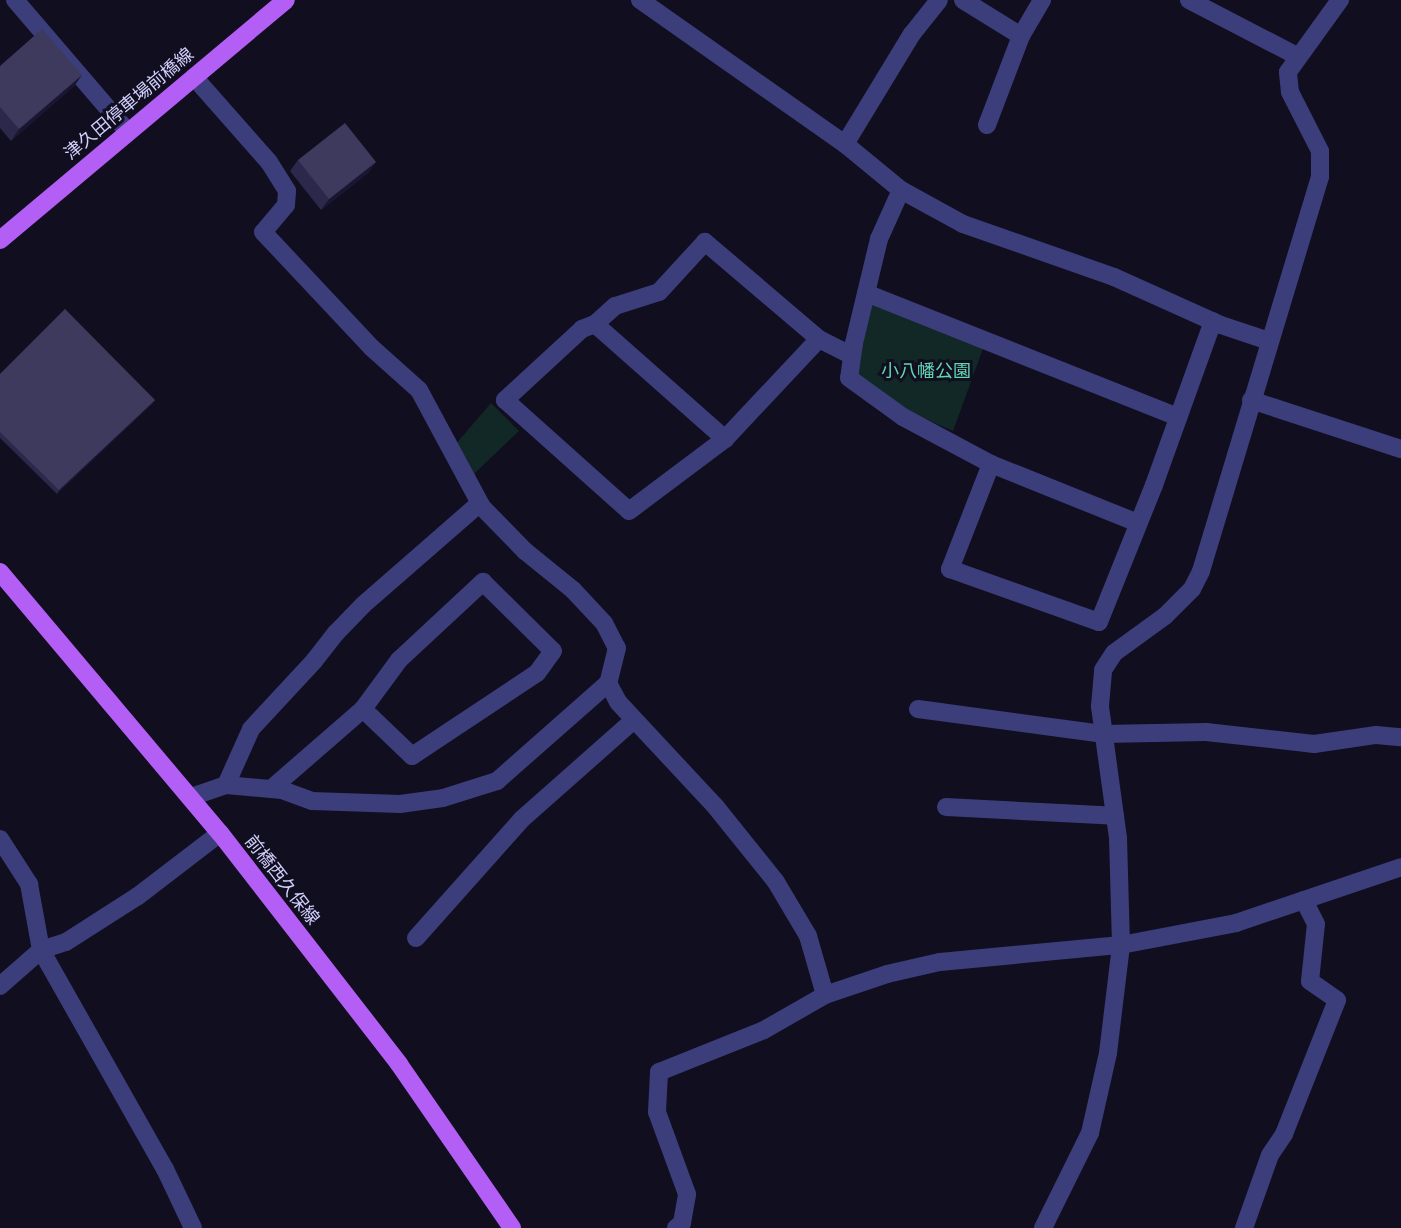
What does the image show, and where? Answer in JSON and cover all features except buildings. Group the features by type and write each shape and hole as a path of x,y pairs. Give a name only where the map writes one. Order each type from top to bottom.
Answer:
{"main road":[{"name":"津久田停車場前橋線","path":"0,240 286,0"},
{"name":"前橋西久保線","path":"0,572 220,833 398,1064 512,1228"}],"street":[{"path":"15,0 128,132"},
{"path":"640,0 845,144 901,190 963,224 1114,277 1213,321 1269,341"},
{"path":"845,144 912,34 939,0"},
{"path":"963,0 1021,36"},
{"path":"987,124 1021,36 1042,0"},
{"path":"1189,0 1297,55"},
{"path":"1043,1228 1090,1133 1108,1053 1121,945 1115,816 1100,706 1103,670 1114,653 1164,616 1192,589 1201,570 1320,177 1320,151 1290,92 1288,72 1297,55 1340,0"},
{"path":"191,797 226,785 271,789 312,801 400,804 443,798 486,785 497,781 524,759 608,683 617,648 604,623 573,590 525,551 480,503 419,390 372,348 263,232 286,205 287,191 269,162 194,76"},
{"path":"901,190 879,239 851,355 849,378 903,417 991,464 1138,523"},
{"path":"819,340 725,439 629,511 505,400 582,329 595,324 615,306 659,292 705,242 819,340 851,355"},
{"path":"866,293 1178,417"},
{"path":"991,464 950,569 1099,621 1213,321"},
{"path":"595,324 725,439"},
{"path":"1251,400 1401,449"},
{"path":"226,785 251,729 314,661 335,633 363,605 480,503"},
{"path":"271,789 363,709 399,660 483,582 553,651 537,673 412,756 363,709"},
{"path":"608,683 618,702 715,806 776,882 808,936 825,995"},
{"path":"918,709 1104,734 1206,732 1314,744 1376,735 1401,737"},
{"path":"416,938 522,819 634,720"},
{"path":"946,807 1115,816"},
{"path":"0,986 41,950 66,942 138,896 220,833"},
{"path":"0,839 29,884 41,950 165,1169 193,1228"},
{"path":"676,1228 682,1223 687,1194 657,1112 659,1072 764,1030 825,995 887,974 940,962 1121,945 1236,923 1401,867"},
{"path":"1244,1228 1269,1155 1284,1134 1337,1000 1310,981 1316,925 1304,900"}],"green space":[{"name":"小八幡公園","path":"872,300 984,346 953,431 905,410 854,374"},
{"path":"491,403 519,431 474,474 455,445"}]}
